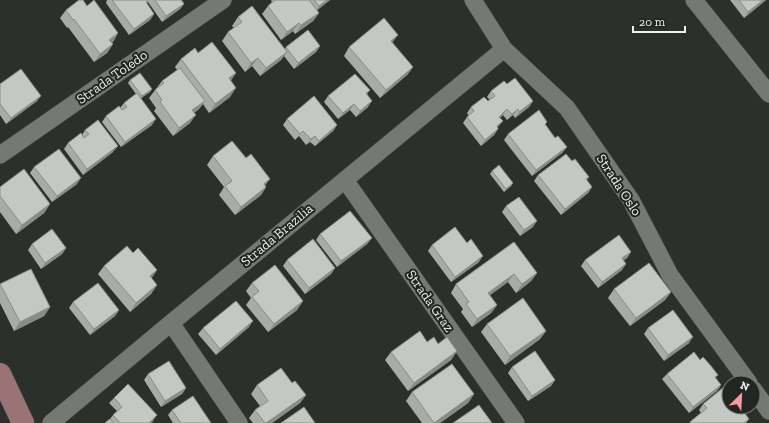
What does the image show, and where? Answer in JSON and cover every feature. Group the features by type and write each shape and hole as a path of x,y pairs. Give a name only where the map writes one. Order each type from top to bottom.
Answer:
{"street":[{"name":"Strada Toledo","path":"0,155 223,0"},
{"name":"Strada Oslo","path":"473,0 504,49 567,108 631,200 670,275 742,375"},
{"path":"694,0 769,94"},
{"name":"Strada Brazilia","path":"52,423 504,49"},
{"name":"Strada Graz","path":"345,180 516,423"},
{"path":"171,323 240,423"},
{"path":"0,374 23,423"},
{"path":"761,400 769,411"}],"building":[{"path":"79,0 83,0 87,6 94,0 118,33 109,40 113,44 100,54 66,10"},
{"path":"112,0 149,0 146,2 154,14 134,29"},
{"path":"155,0 181,0 184,4 166,16"},
{"path":"275,0 309,0 319,13 301,25 299,23 287,32 268,6"},
{"path":"314,0 327,0 319,6"},
{"path":"739,0 763,0 748,12"},
{"path":"252,6 287,52 266,68 258,58 251,63 228,32 242,22 238,17"},
{"path":"384,18 398,35 391,41 413,67 386,90 349,47"},
{"path":"308,30 320,46 298,63 286,47"},
{"path":"212,42 236,73 229,78 236,88 215,104 181,59 195,48 198,53"},
{"path":"180,68 205,101 192,110 196,115 179,128 160,102 162,100 155,90 164,83 162,81"},
{"path":"21,69 41,96 11,118 0,104 0,84"},
{"path":"140,73 152,89 142,96 130,80"},
{"path":"355,74 370,90 366,93 372,101 360,111 354,104 343,113 328,96"},
{"path":"515,78 533,101 519,112 518,109 512,114 507,109 499,117 503,121 497,126 498,129 485,140 467,117 474,111 471,107 484,97 488,101 495,96 491,91 504,81 507,84"},
{"path":"137,93 156,119 125,142 106,116 119,106 122,110 127,107 124,103"},
{"path":"314,96 337,125 319,141 315,136 311,139 303,131 300,134 287,119"},
{"path":"539,110 547,122 545,124 555,138 558,136 567,147 536,170 508,134"},
{"path":"98,120 118,146 87,169 68,143 81,133 84,138 89,134 85,130"},
{"path":"232,141 246,158 251,154 270,179 264,184 266,187 241,207 225,186 232,181 213,156"},
{"path":"59,149 81,178 57,196 34,167"},
{"path":"566,154 572,161 575,159 589,177 586,179 592,187 565,209 538,175"},
{"path":"499,165 513,183 506,189 492,171"},
{"path":"24,169 50,204 22,225 0,196 0,187"},
{"path":"519,197 537,221 524,230 506,206"},
{"path":"350,211 372,238 341,261 320,234"},
{"path":"455,227 467,243 471,239 483,256 455,277 432,245"},
{"path":"52,229 66,248 45,263 32,244"},
{"path":"619,235 631,252 622,258 626,264 602,282 585,260"},
{"path":"313,239 335,268 309,288 287,260"},
{"path":"514,242 537,273 522,284 514,274 488,293 497,305 477,319 466,304 469,302 456,284"},
{"path":"127,246 133,253 138,248 157,270 150,276 157,285 136,303 104,266"},
{"path":"649,263 671,292 636,318 614,289"},
{"path":"275,265 303,301 274,324 252,297 259,291 252,283"},
{"path":"31,269 50,307 20,322 0,284"},
{"path":"98,283 119,310 94,329 73,302"},
{"path":"523,298 546,331 510,356 487,324"},
{"path":"236,301 253,321 220,349 203,328"},
{"path":"673,310 693,337 668,355 648,328"},
{"path":"420,331 427,342 434,337 438,344 447,337 457,351 414,383 391,352"},
{"path":"535,351 555,380 532,396 512,367"},
{"path":"694,352 700,360 703,357 711,366 718,375 715,377 721,385 693,407 667,374"},
{"path":"169,361 186,388 165,401 148,374"},
{"path":"452,364 474,394 434,423 412,392"},
{"path":"281,368 292,383 295,381 306,395 265,423 255,410 268,401 257,385"},
{"path":"128,384 157,415 149,423 120,423 113,415 122,407 114,398"},
{"path":"721,389 721,415 746,415 749,419 744,423 691,423 690,422 707,408 703,404"},
{"path":"193,396 211,423 181,423 172,410"},
{"path":"479,405 492,423 453,423"},
{"path":"304,407 315,423 281,423"},
{"path":"110,419 113,423 105,423"}]}
